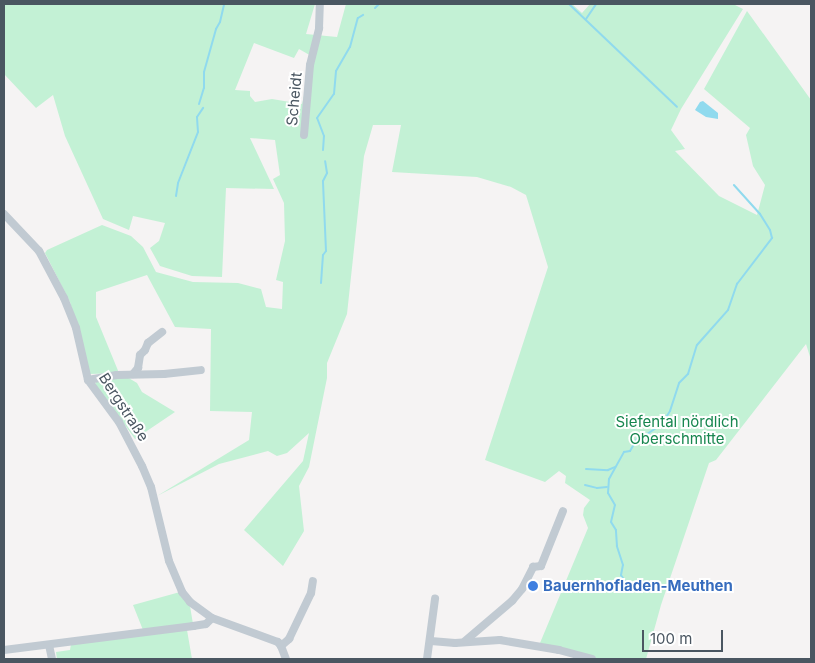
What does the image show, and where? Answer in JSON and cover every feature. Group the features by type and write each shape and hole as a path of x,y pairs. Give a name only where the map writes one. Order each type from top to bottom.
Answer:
{"street":[{"name":"Scheidt","path":"304,135 310,65 319,28 320,4"},
{"name":"Bergstraße","path":"4,214 39,250 57,282 76,328 88,380 119,422 151,487 168,561 182,592 190,602 212,618 268,638 282,646"},
{"path":"133,374 138,368 140,354 146,350 148,343 162,332"},
{"path":"88,380 133,374 201,370"},
{"path":"465,641 512,601 522,589 533,567 541,566 563,511"},
{"path":"286,659 282,646 289,639 307,601 312,581"},
{"path":"427,659 431,641 435,598"},
{"path":"4,650 206,624 212,618"},
{"path":"431,641 455,643 500,640 535,645 592,659"},
{"path":"49,645 52,659"}],"green space":[{"name":"Siefental nördlich Oberschmitte","path":"4,4 315,4 306,34 337,37 346,4 572,4 582,13 590,4 733,4 743,9 681,109 671,130 685,149 675,151 719,196 757,215 765,185 753,166 746,135 750,128 704,89 747,11 811,100 811,360 806,344 716,460 709,463 661,605 646,659 600,659 540,643 588,528 583,515 584,508 590,500 565,483 566,476 559,471 545,482 485,460 548,267 526,195 511,187 477,177 392,172 401,125 373,125 364,156 347,314 327,363 327,378 309,467 299,486 304,531 283,566 244,530 303,461 309,433 287,453 277,456 268,451 219,464 157,496 249,440 252,412 210,411 211,329 175,327 147,275 96,292 96,317 119,373 90,374 70,302 45,253 47,250 102,225 131,236 143,247 156,272 193,282 238,283 261,289 266,307 282,309 283,282 276,280 285,241 284,203 273,179 280,175 275,140 250,138 274,189 226,188 222,277 192,276 160,266 150,248 159,241 165,223 133,216 129,230 103,219 65,136 53,95 36,108 4,74","holes":["254,43 294,58 299,49 313,57 302,104 272,99 255,102 250,96 250,91 235,90"]},
{"path":"127,377 137,383 142,392 175,412 135,439 95,384 97,380"},
{"path":"180,592 190,606 193,624 143,630 133,605"},
{"path":"187,630 192,659 57,659 56,652 70,650 71,644"}],"water":[{"path":"703,101 718,113 718,119 706,117 695,110 700,102"}],"waterway":[{"path":"199,104 204,88 204,72 224,4"},
{"path":"375,8 379,4"},
{"path":"569,4 677,107"},
{"path":"586,19 596,4"},
{"path":"323,150 324,136 317,118 334,94 336,71 350,47 358,18 363,15"},
{"path":"176,196 178,183 198,132 197,117 203,108"},
{"path":"321,283 323,255 326,251 323,181 327,173 325,161"},
{"path":"625,581 621,575 623,565 617,546 616,530 611,522 615,505 608,493 609,479 624,452 630,451 638,437 647,434 661,425 670,411 679,383 688,374 697,345 728,310 737,284 772,238 770,230 760,214 734,185"},
{"path":"586,469 608,470 615,467"},
{"path":"585,485 597,488 607,487"}],"place":[{"name":"Bauernhofladen-Meuthen","path":"533,586"}]}
